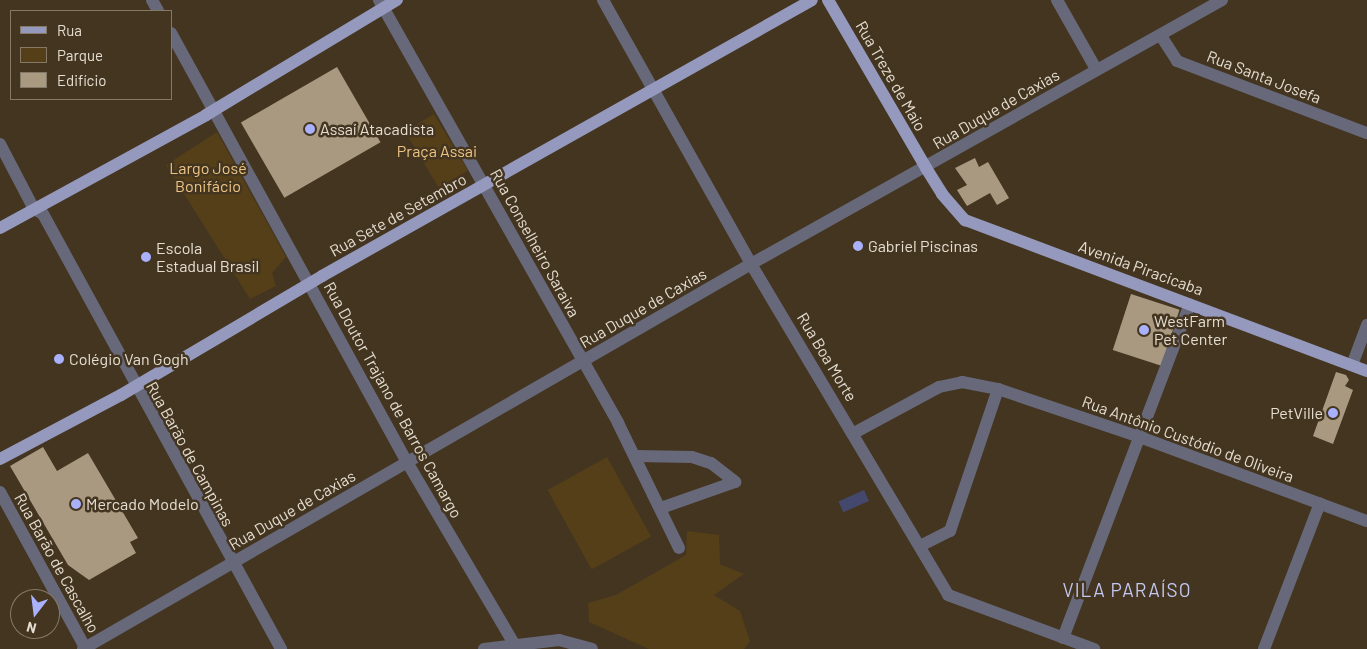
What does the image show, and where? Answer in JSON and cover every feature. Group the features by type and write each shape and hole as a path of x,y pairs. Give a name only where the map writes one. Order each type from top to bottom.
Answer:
{"main road":[{"path":"0,228 215,108 382,4 397,0"},
{"name":"Rua Sete de Setembro","path":"0,458 134,386 310,283 812,0"},
{"name":"Rua Treze de Maio","path":"828,0 926,168"},
{"name":"Avenida Piracicaba","path":"926,168 942,194 964,220 1367,371"}],"street":[{"name":"Rua Boa Morte","path":"603,0 751,264 854,433 948,595 1094,649"},
{"path":"1057,0 1096,70"},
{"name":"Rua Duque de Caxias","path":"85,649 751,264 926,168 1222,0"},
{"name":"Rua Conselheiro Saraiva","path":"382,4 636,456 678,548"},
{"name":"Rua Doutor Trajano de Barros Camargo","path":"172,35 215,108 407,462 517,648"},
{"name":"Rua Santa Josefa","path":"1161,36 1177,61 1367,133"},
{"name":"Rua Barão de Campinas","path":"0,144 34,209 43,214 134,386 281,649"},
{"path":"1063,638 1137,436 1190,304"},
{"path":"1352,365 1367,325"},
{"name":"Rua Antônio Custódio de Oliveira","path":"854,433 939,387 962,382 998,388 1137,436 1367,521"},
{"path":"920,546 950,531 998,388"},
{"path":"636,456 692,457 712,462 735,482 661,508"},
{"name":"Rua Barão de Cascalho","path":"0,492 85,649"},
{"path":"1264,649 1320,504"},
{"path":"484,649 517,648 559,640 592,649"}],"green space":[{"name":"Praça Assai","path":"434,114 468,171 439,188 405,132"},
{"name":"Largo José Bonifácio","path":"217,132 286,257 272,273 276,286 250,299 166,165"},
{"path":"607,457 651,537 592,570 548,490"},
{"path":"687,531 719,535 720,564 744,574 714,595 740,611 750,641 744,649 649,649 589,622 588,603 616,595 686,555"}],"water":[{"path":"864,490 869,501 843,512 838,501"}],"building":[{"name":"Assaí Atacadista","path":"337,67 381,142 284,198 241,122"},
{"path":"975,158 979,167 988,162 1009,198 997,205 990,193 967,206 957,190 967,185 955,168"},
{"name":"WestFarm Pet Center","path":"1131,294 1180,310 1161,366 1113,350"},
{"name":"PetVille","path":"1336,372 1346,375 1349,380 1345,386 1353,390 1333,444 1313,436"},
{"name":"Mercado Modelo","path":"43,447 57,471 88,453 138,538 130,542 136,553 89,580 68,565 10,466"}],"place":[{"name":"Assaí Atacadista","path":"310,129"},
{"name":"Gabriel Piscinas","path":"858,246"},
{"name":"Escola Estadual Brasil","path":"146,257"},
{"name":"WestFarm Pet Center","path":"1144,330"},
{"name":"Colégio Van Gogh","path":"59,359"},
{"name":"PetVille","path":"1333,413"},
{"name":"Mercado Modelo","path":"76,504"}],"district":[{"name":"VILA PARAÍSO","path":"1127,590"}]}
